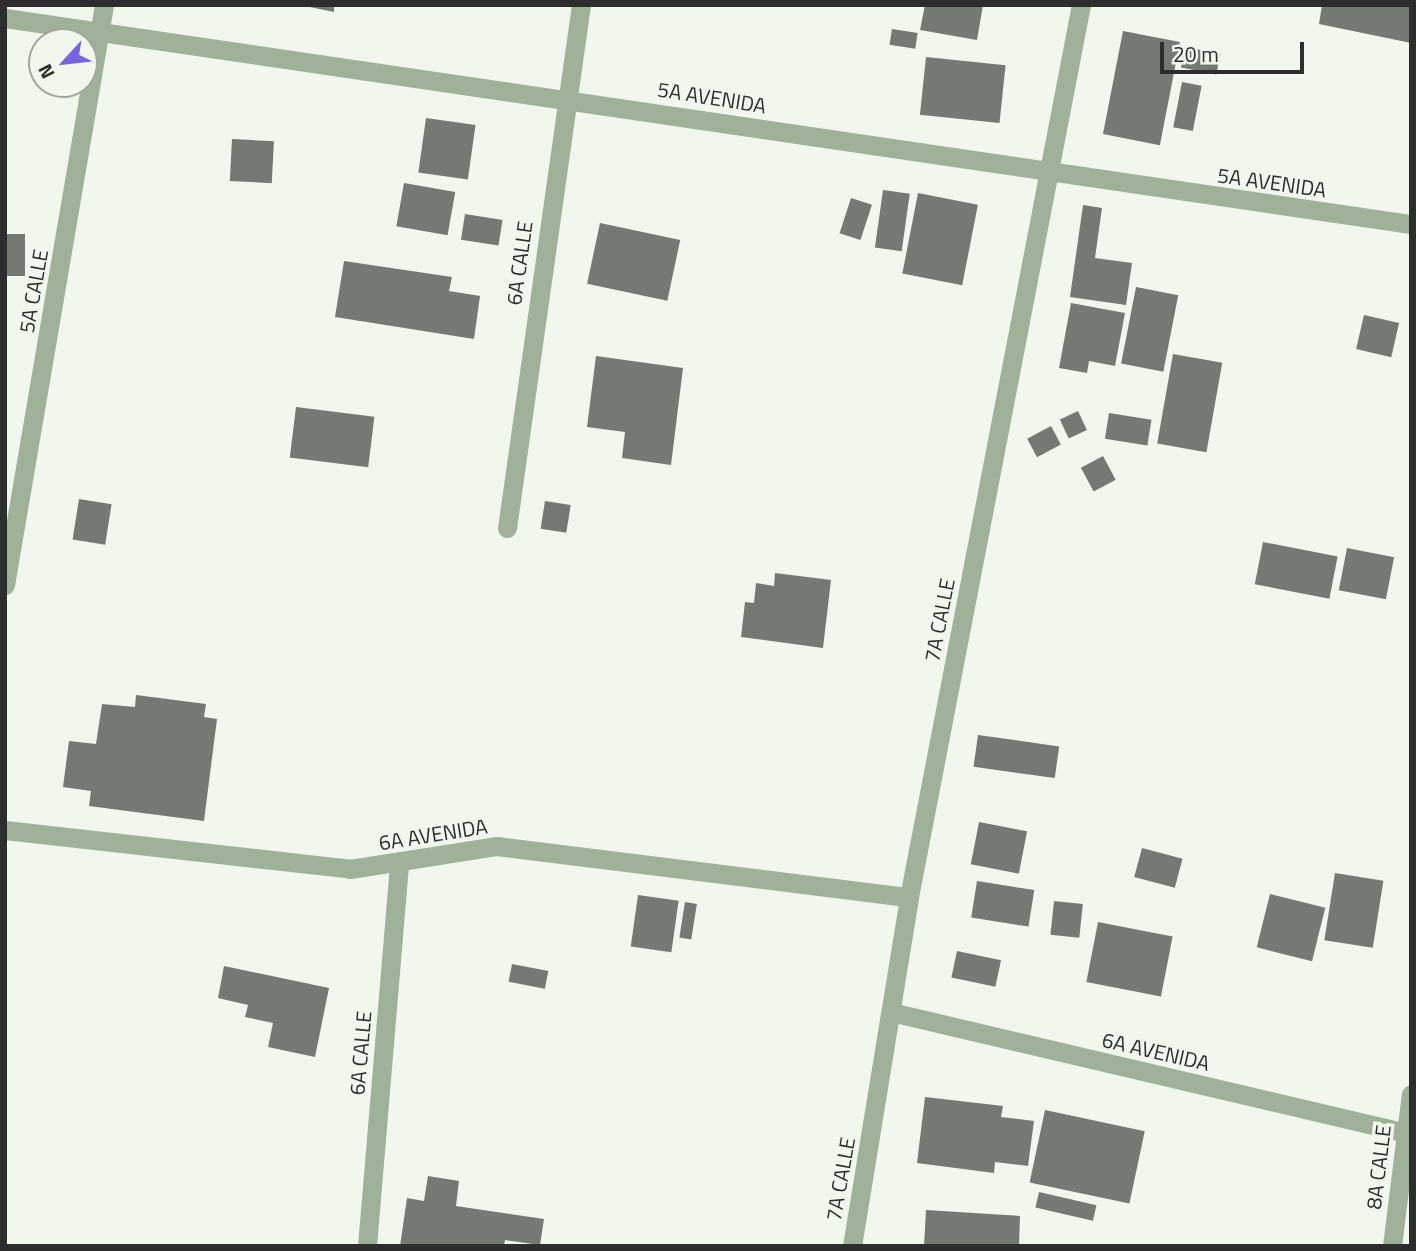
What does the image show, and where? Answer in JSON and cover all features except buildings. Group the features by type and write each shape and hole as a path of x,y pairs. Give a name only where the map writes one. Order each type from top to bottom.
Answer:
{"street":[{"name":"5A CALLE","path":"5,585 104,5"},
{"name":"6A CALLE","path":"507,528 565,96 581,5"},
{"name":"7A CALLE","path":"852,1246 909,897 1081,5"},
{"name":"5A AVENIDA","path":"5,18 565,96 1048,175 1411,224"},
{"name":"6A AVENIDA","path":"5,830 350,869 399,865 497,846 909,897"},
{"name":"6A CALLE","path":"367,1246 399,865"},
{"name":"6A AVENIDA","path":"891,1012 1407,1133"},
{"name":"8A CALLE","path":"1392,1246 1411,1094"}]}
